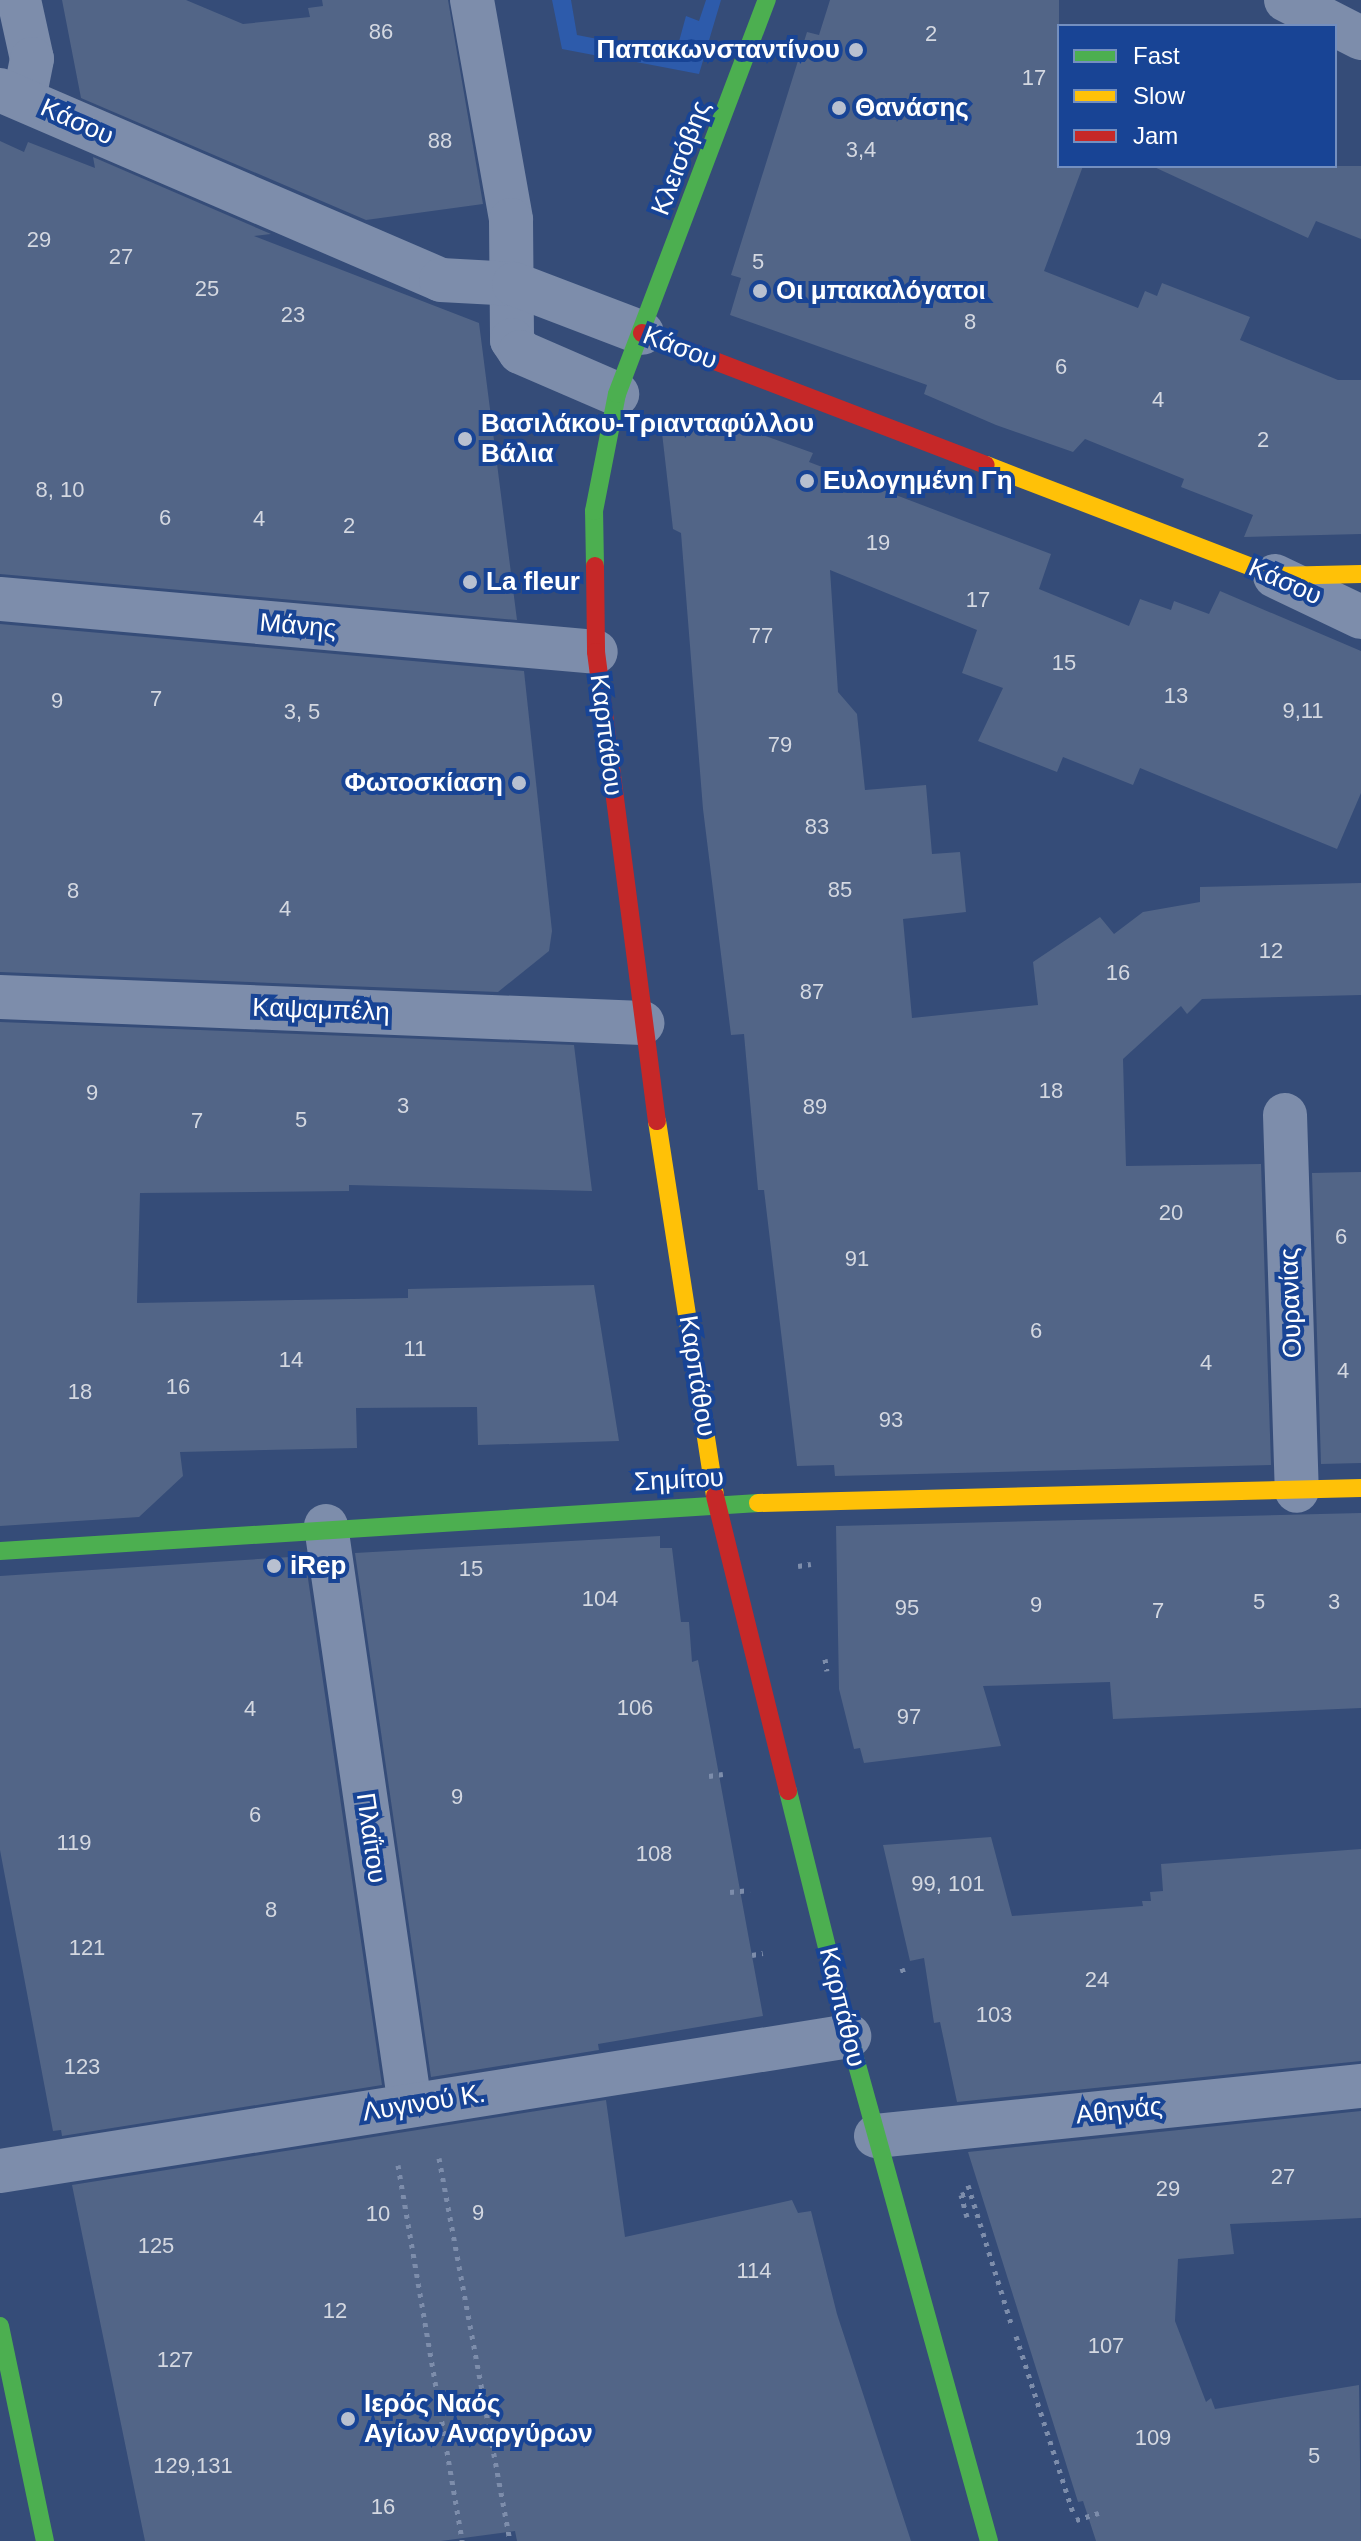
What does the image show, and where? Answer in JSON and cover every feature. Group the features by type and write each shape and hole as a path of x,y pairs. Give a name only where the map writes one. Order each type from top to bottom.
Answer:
{"street":[{"path":"12,94 32,59 19,0"},
{"path":"472,0 511,220 514,284 510,318 520,352 617,394"},
{"name":"Κλεισόβης","path":"642,333 767,0"},
{"path":"1286,0 1333,24"},
{"path":"1337,26 1361,38"},
{"name":"Κάσου","path":"12,94 441,280 514,284 1275,576 1361,617"},
{"name":"Καρπάθου","path":"642,333 617,394 594,511 596,652 642,1023 716,1504 849,2036 989,2541"},
{"path":"1275,576 1361,574"},
{"name":"Μάνης","path":"0,599 596,652"},
{"name":"Καψαμπέλη","path":"0,997 642,1023"},
{"name":"Ουρανίας","path":"1285,1115 1297,1491"},
{"name":"Σημίτου","path":"0,1551 326,1526 716,1504 1361,1488"},
{"name":"Πλαΐτου","path":"326,1526 410,2105"},
{"name":"Λυγινού Κ.","path":"0,2171 849,2036"},
{"name":"Αθηνάς","path":"876,2136 1361,2086"},
{"path":"0,2326 45,2541"}],"path":[{"path":"798,1566 811,1564"},
{"path":"825,1659 827,1671"},
{"path":"709,1776 717,1775"},
{"path":"730,1892 750,1890"},
{"path":"752,1955 763,1953"},
{"path":"902,1968 905,1977"},
{"path":"410,2105 416,2149"},
{"path":"462,2541 396,2153 436,2146 510,2541"},
{"path":"963,2170 1012,2326"},
{"path":"967,2217 961,2195 970,2192"},
{"path":"1016,2336 1074,2516 1099,2513"}],"shaded area":[{"path":"552,0 571,0 577,35 608,41 604,57 562,49"},
{"path":"706,0 721,0 699,74 631,61 634,48 675,56 686,16 699,21"}],"building":[{"path":"62,0 186,0 243,24 310,17 308,8 323,6 322,0 448,0 483,204 366,220 81,98"},
{"path":"830,0 1059,0 1057,168 1082,168 1044,271 1138,308 1145,291 1157,296 1162,283 1250,317 1240,340 1338,380 1361,380 1361,534 1244,537 1253,515 1181,487 1184,479 1085,439 1073,452 996,425 924,394 927,385 730,315 741,278 731,275 807,32 819,35"},
{"path":"0,141 24,152 28,142 95,168 93,157 271,234 254,236 479,323 517,620 0,574"},
{"path":"1361,166 1361,239 1316,221 1308,238 1156,168"},
{"path":"707,415 813,453 809,462 1051,554 1039,589 1129,626 1140,599 1171,610 1174,601 1209,614 1220,591 1361,651 1361,793 1337,849 1140,768 1133,785 1063,757 1057,772 978,741 1003,688 962,673 977,630 830,570 838,692 857,714 865,790 926,785 932,854 960,852 966,912 903,919 912,1018 1038,1005 1033,962 1100,917 1114,934 1143,912 1200,902 1200,887 1361,883 1361,995 1202,999 1187,1014 1181,1006 1123,1059 1126,1166 1261,1164 1271,1465 835,1476 834,1465 797,1466 764,1190 758,1190 744,1034 731,1035 703,809 681,533 673,529 661,424"},
{"path":"0,624 524,671 552,931 549,951 498,992 0,972"},
{"path":"0,1022 574,1045 592,1191 349,1185 349,1191 140,1193 137,1303 408,1298 408,1289 594,1285 619,1441 478,1445 477,1407 356,1408 357,1448 180,1452 183,1476 139,1517 0,1526"},
{"path":"1361,1172 1361,1463 1321,1464 1312,1173"},
{"path":"1361,1513 1361,1708 1113,1719 1110,1682 983,1686 1001,1746 864,1763 860,1748 854,1749 839,1689 836,1526"},
{"path":"660,1536 660,1548 672,1548 681,1622 689,1622 692,1662 698,1660 763,2016 598,2044 599,2050 431,2077 355,1553"},
{"path":"290,1557 290,1561 305,1558 382,2085 62,2136 61,2130 53,2131 0,1850 0,1576"},
{"path":"991,1837 1012,1916 1143,1906 1142,1901 1151,1901 1150,1892 1163,1891 1161,1864 1361,1849 1361,2061 957,2102 940,2022 934,2023 924,1958 910,1961 883,1845"},
{"path":"606,2100 625,2237 792,2200 798,2213 811,2211 837,2314 911,2541 517,2541 515,2531 441,2541 145,2541 72,2185"},
{"path":"1361,2111 1361,2218 1230,2224 1234,2254 1178,2259 1175,2321 1206,2402 1211,2398 1215,2409 1359,2385 1361,2541 1096,2541 1083,2501 1078,2502 968,2152"}],"traffic: fast":[{"path":"595,566 594,511 617,394 767,0"},
{"path":"0,1551 758,1503"},
{"path":"788,1791 849,2036 989,2541"},
{"path":"0,2326 45,2541"}],"traffic: slow":[{"path":"986,465 1275,576 1361,574"},
{"path":"657,1121 715,1496"},
{"path":"758,1503 1361,1488"}],"traffic: jam":[{"path":"642,333 986,465"},
{"path":"595,566 596,652 657,1121"},
{"path":"715,1496 788,1791"}],"place":[{"name":"Παπακωνσταντίνου","path":"856,50"},
{"name":"Θανάσης","path":"839,108"},
{"name":"Οι μπακαλόγατοι","path":"760,291"},
{"name":"Βασιλάκου-Τριανταφύλλου Βάλια","path":"465,439"},
{"name":"Ευλογημένη Γη","path":"807,481"},
{"name":"La fleur","path":"470,582"},
{"name":"Φωτοσκίαση","path":"519,783"},
{"name":"iRep","path":"274,1566"},
{"name":"Ιερός Ναός Αγίων Αναργύρων","path":"348,2419"}]}
